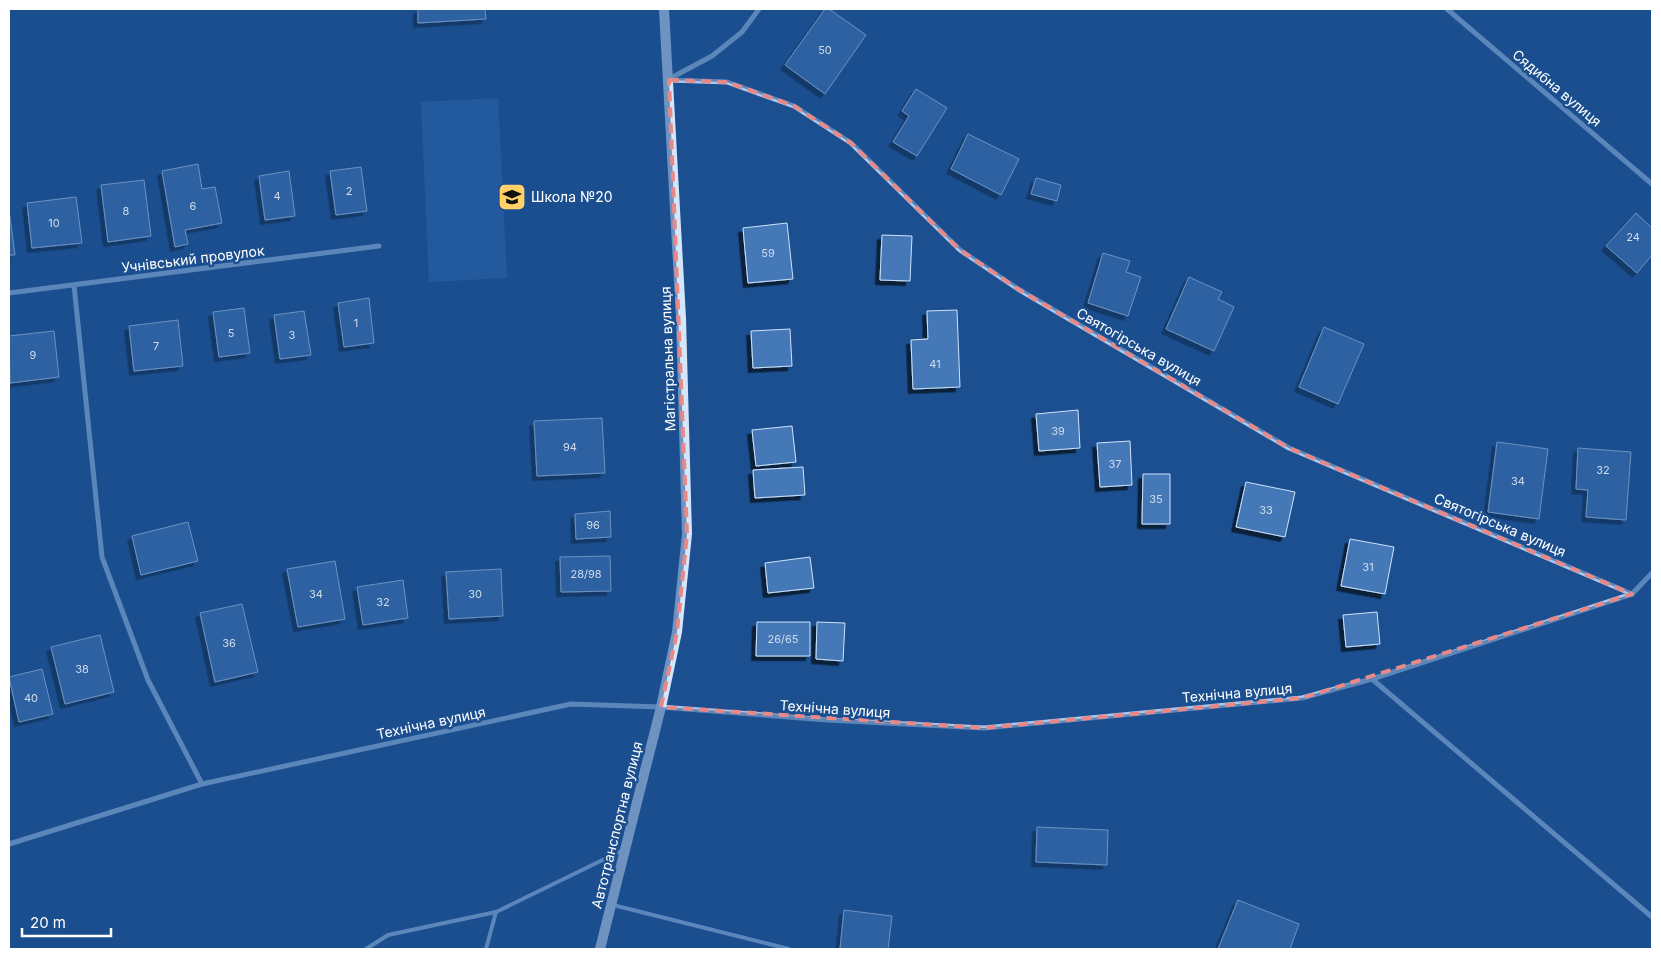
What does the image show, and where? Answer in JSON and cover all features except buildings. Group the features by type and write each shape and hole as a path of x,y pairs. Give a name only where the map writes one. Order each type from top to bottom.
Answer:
{"main road":[{"name":"Магістральна вулиця","path":"661,708 676,632 687,534 681,318 664,9"},
{"name":"Автотранспортна вулиця","path":"600,949 661,708"}],"street":[{"path":"668,80 712,56 742,32 759,9"},
{"name":"Сядибна вулиця","path":"1446,9 1652,184"},
{"name":"Святогірська вулиця","path":"668,80 727,82 794,106 851,143 960,250 1018,289 1289,448 1632,594"},
{"name":"Учнівський провулок","path":"9,293 379,246"},
{"path":"74,285 102,557 148,680 202,784"},
{"name":"Технічна вулиця","path":"9,844 202,784 571,704 984,728 1302,698 1372,679 1632,594 1652,573"},
{"path":"1372,679 1652,917"}],"lane":[{"path":"366,949 388,935 496,912 624,849"},
{"path":"611,905 789,949"},
{"path":"486,949 496,912"}],"highlighted area":[{"path":"669,80 727,82 794,106 851,143 960,250 1018,289 1289,448 1632,594 1302,698 984,728 661,707 677,632 687,534"}],"shaded area":[{"path":"498,98 507,278 429,282 421,102"}],"place":[{"name":"Школа №20","path":"512,197"}]}
